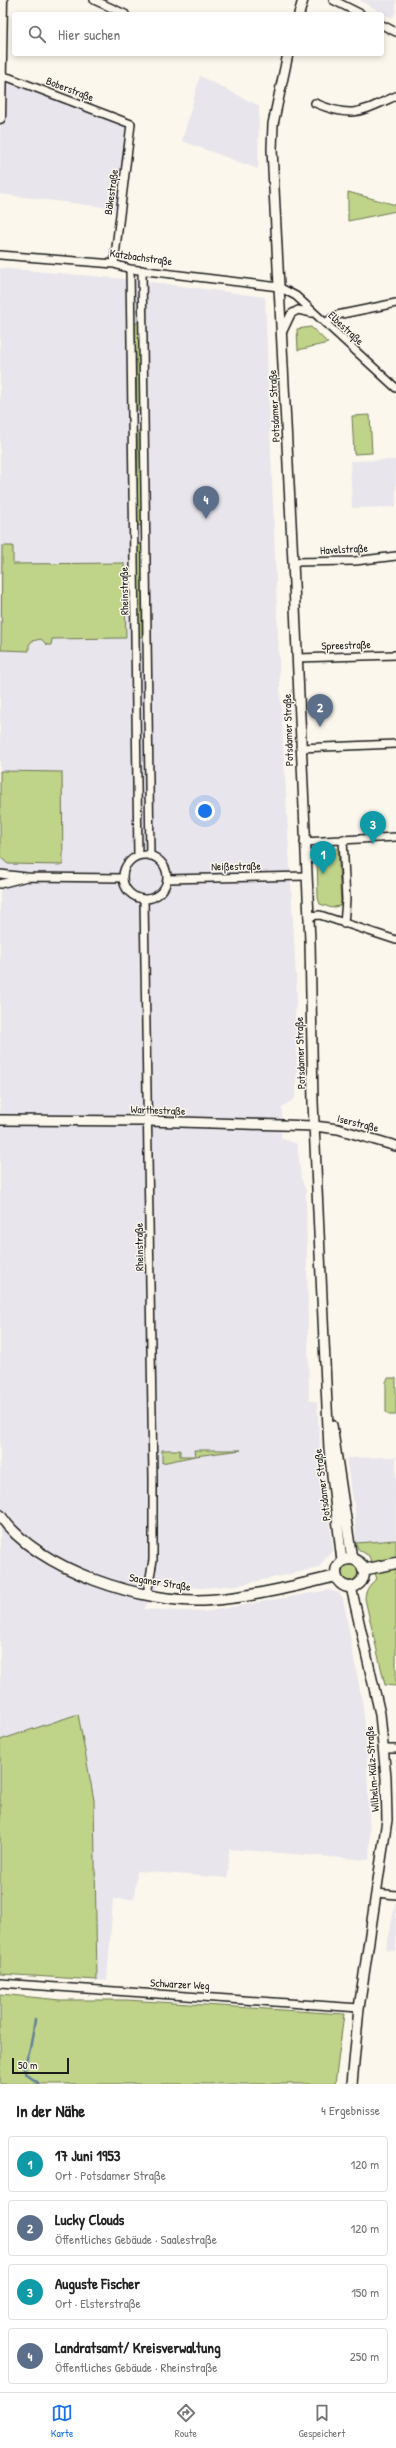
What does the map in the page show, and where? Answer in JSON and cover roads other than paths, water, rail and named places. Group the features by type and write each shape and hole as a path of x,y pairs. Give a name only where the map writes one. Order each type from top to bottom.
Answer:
{"main road":[{"path":"0,118 2,0"},
{"name":"Saganer Straße","path":"0,1517 34,1550 77,1573 110,1585 147,1594 209,1601 242,1596 336,1576"},
{"path":"336,1576 341,1584 351,1587 360,1582 364,1570 360,1563 352,1559 342,1561"},
{"name":"Potsdamer Straße","path":"336,1576 336,1568 342,1561"},
{"path":"364,1570 396,1563"}],"street":[{"path":"94,0 121,12"},
{"path":"300,12 303,0"},
{"path":"333,0 357,12"},
{"path":"384,25 396,32"},
{"name":"Potsdamer Straße","path":"288,56 276,104 272,134 293,562 304,842 307,876 314,1126 329,1456 342,1561"},
{"name":"Boberstraße","path":"1,76 10,78 131,124"},
{"path":"315,103 336,112 350,114 396,96"},
{"name":"Bäkestraße","path":"114,264 131,124"},
{"name":"Katzbachstraße","path":"0,255 114,264 130,269 279,287"},
{"name":"Rheinstraße","path":"130,269 132,319 138,856"},
{"name":"Rheinstraße","path":"142,270 144,319 150,856"},
{"name":"Elbestraße","path":"279,287 291,292 396,388"},
{"path":"325,323 337,316 396,303"},
{"path":"282,333 291,314 298,310 316,314"},
{"path":"132,319 144,319"},
{"path":"133,422 145,422"},
{"path":"134,534 146,533"},
{"name":"Havelstraße","path":"293,562 355,561 396,556"},
{"path":"136,648 147,648"},
{"name":"Spreestraße","path":"297,658 396,655"},
{"path":"300,748 396,744"},
{"path":"137,763 149,762"},
{"path":"304,842 396,837"},
{"path":"343,840 346,900 344,924"},
{"path":"138,856 150,856 160,862 164,867 167,879 164,888 157,895 144,899 129,893 123,878 125,867 138,856"},
{"path":"0,874 27,877 123,878"},
{"name":"Neißestraße","path":"167,879 307,876"},
{"path":"0,884 27,877"},
{"name":"Rheinstraße","path":"144,899 153,1486 153,1560 147,1594"},
{"path":"308,916 320,916 396,940"},
{"name":"Warthestraße","path":"0,1120 148,1121 314,1126"},
{"name":"Iserstraße","path":"314,1126 338,1129 396,1146"},
{"name":"Potsdamer Straße","path":"327,1406 335,1439 352,1559"},
{"name":"Wilhelm-Külz-Straße","path":"351,1587 371,1667 380,1714 384,1749 387,1820 359,2008 352,2084"},
{"path":"384,1749 396,1749"},
{"path":"377,1893 396,1895"},
{"name":"Schwarzer Weg","path":"0,1983 359,2008"}],"waterway":[{"path":"35,2020 30,2049 24,2066 27,2075 40,2084"}],"place":[{"name":"Landratsamt/ Kreisverwaltung","path":"206,519"},
{"name":"Lucky Clouds","path":"320,727"},
{"name":"Auguste Fischer","path":"373,844"},
{"name":"17 Juni 1953","path":"323,874"}]}
